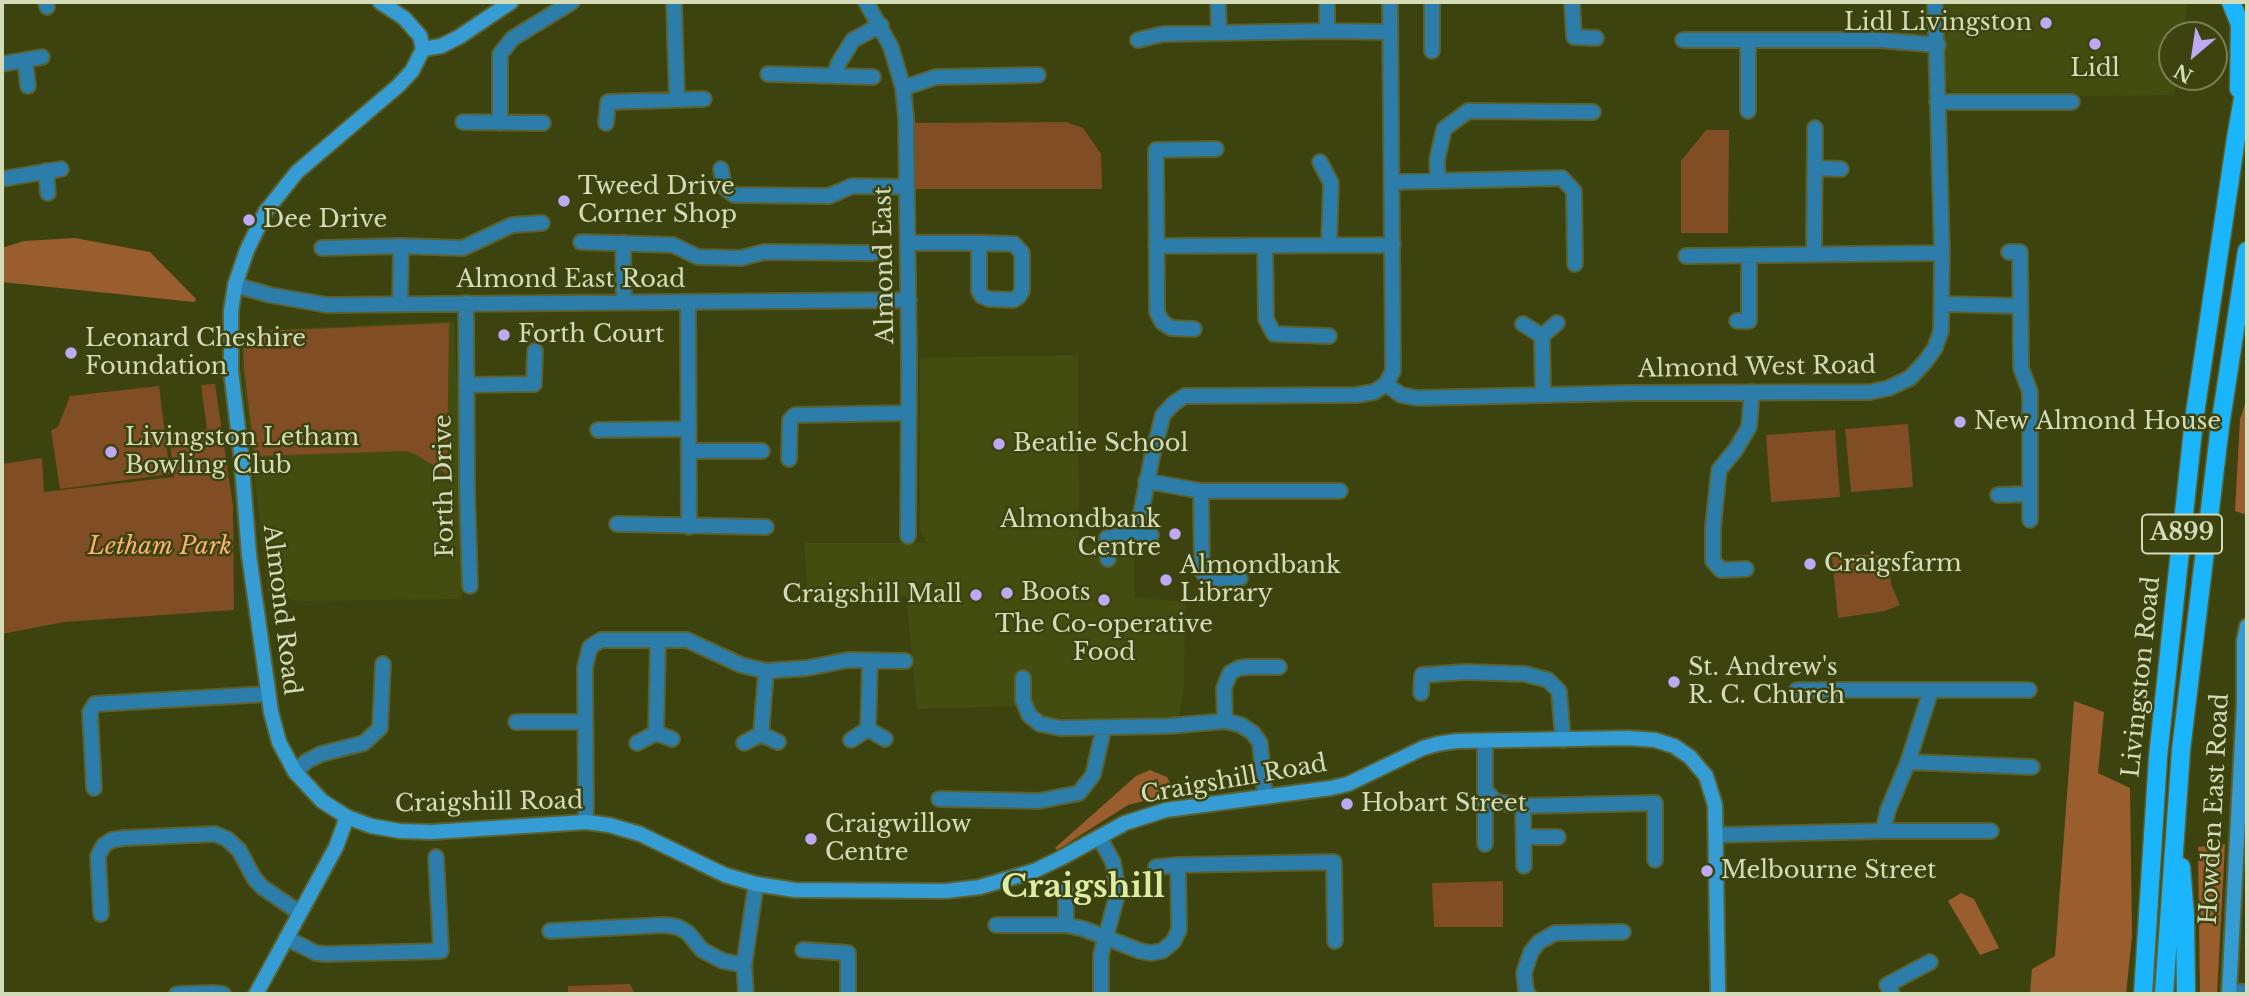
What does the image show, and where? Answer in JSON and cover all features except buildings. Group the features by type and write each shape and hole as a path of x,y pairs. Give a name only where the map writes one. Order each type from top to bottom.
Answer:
{"main road":[{"path":"2231,2 2240,24 2236,138"},
{"name":"Livingston Road","path":"2143,994 2158,757 2192,434 2247,76"},
{"name":"Livingston Road","path":"2164,994 2183,737 2220,426 2247,251"},
{"name":"A899","path":"2177,811 2185,916 2186,994"}],"street":[{"path":"380,2 404,18 420,36 423,49 441,46 459,37 511,2"},
{"path":"500,123 500,54 513,38 572,2"},
{"path":"674,2 677,100"},
{"name":"Almond East","path":"866,2 891,47 903,88 906,118 909,300 908,536"},
{"path":"1218,2 1219,33"},
{"path":"1326,31 1327,2"},
{"path":"1108,559 1107,538 1144,534 1146,481 1163,415 1185,396 1356,395 1374,392 1387,384 1393,371 1394,358 1390,2"},
{"path":"1432,2 1432,51"},
{"path":"1572,2 1574,37 1596,38"},
{"name":"Almond West Road","path":"1387,384 1401,395 1418,398 1543,394 1870,392 1895,386 1910,378 1935,348 1941,331 1942,253 1935,2"},
{"path":"835,75 838,64 853,40 880,25"},
{"path":"1138,40 1163,34 1391,32"},
{"path":"1683,40 1880,40 1938,45"},
{"path":"1748,40 1748,111"},
{"name":"Almond Road","path":"347,817 322,801 295,772 279,741 271,712 253,589 231,370 230,311 235,285 247,250 266,211 297,172 398,86 412,71 423,49"},
{"path":"2,64 42,57"},
{"path":"25,60 28,86"},
{"path":"768,74 873,77"},
{"path":"903,88 936,78 1038,75"},
{"path":"606,124 608,102 704,99"},
{"path":"1937,102 2072,102"},
{"path":"1438,180 1437,160 1444,129 1468,111 1593,112"},
{"path":"463,122 543,123"},
{"path":"1814,254 1815,128"},
{"path":"1194,329 1171,328 1161,322 1157,312 1156,247 1149,149 1216,149"},
{"path":"1320,162 1331,183 1329,244"},
{"path":"1815,168 1841,169"},
{"path":"2,179 61,169"},
{"path":"721,169 724,187 734,195 829,196 852,186 906,187"},
{"path":"46,171 48,193"},
{"path":"1392,182 1562,178 1574,191 1574,264"},
{"path":"322,248 463,248 512,225 542,223"},
{"path":"581,242 673,245 698,257 741,258 764,252 873,253"},
{"path":"623,243 624,302"},
{"path":"908,243 979,243 1014,244 1022,253 1021,291 1018,297 1013,300 982,296 979,291 979,243"},
{"path":"1156,247 1393,245"},
{"path":"400,304 401,246"},
{"path":"1265,246 1266,319 1275,334 1329,336"},
{"path":"2009,252 2020,252 2021,368 2030,392 2031,520"},
{"path":"1686,256 1942,253"},
{"path":"1737,321 1749,321 1749,255"},
{"name":"Almond East Road","path":"235,285 289,299 327,305 909,300"},
{"path":"688,302 689,527"},
{"name":"Forth Drive","path":"466,303 470,586"},
{"path":"1942,304 2020,306"},
{"path":"1542,336 1557,323"},
{"path":"1523,324 1542,336"},
{"path":"1542,336 1543,394"},
{"name":"Forth Drive","path":"466,385 534,384 535,351"},
{"path":"1746,569 1721,570 1713,561 1713,527 1719,470 1749,427 1752,392"},
{"path":"789,459 790,420 794,415 909,413"},
{"path":"598,430 689,429"},
{"path":"689,451 762,451"},
{"path":"1146,481 1201,491 1340,492"},
{"path":"1201,491 1202,570 1206,577 1212,579 1240,578"},
{"path":"1998,495 2029,494"},
{"path":"617,524 766,527"},
{"name":"Howden East Road","path":"2229,993 2243,816 2244,641 2247,626"},
{"path":"586,822 585,667 590,647 601,640 687,640 741,665 765,671 807,668 848,660 905,661"},
{"path":"656,733 658,640"},
{"path":"868,729 870,661"},
{"path":"295,772 307,761 321,754 364,743 380,728 383,664"},
{"path":"1225,721 1224,688 1230,673 1239,668 1279,667"},
{"path":"761,734 765,671"},
{"path":"1421,693 1422,675 1465,672 1525,674 1548,680 1559,691 1563,740"},
{"path":"1023,678 1023,700 1029,715 1040,724 1060,728 1169,726 1225,721 1241,725 1253,733 1260,743 1265,797"},
{"path":"1797,690 2029,690"},
{"path":"1883,831 1931,690"},
{"path":"94,788 90,712 95,704 268,694"},
{"path":"516,722 585,722"},
{"path":"939,799 1039,801 1079,793 1093,775 1104,727"},
{"path":"868,729 885,739"},
{"path":"851,740 868,729"},
{"path":"637,743 656,733 673,739"},
{"path":"761,734 778,743"},
{"path":"744,743 761,734"},
{"name":"Craigshill Road","path":"347,817 372,826 400,831 432,832 586,822 640,834 725,875 756,884 795,890 946,891 980,887 1034,871 1125,823 1166,810 1323,790 1348,784 1437,744 1456,741 1628,738 1655,740 1674,746 1690,757 1706,776 1715,805 1718,994"},
{"path":"1485,741 1485,844"},
{"path":"1908,762 2032,767"},
{"path":"1485,790 1496,802 1523,806 1655,803 1655,860"},
{"path":"1523,806 1524,866"},
{"path":"256,994 336,848 347,817"},
{"path":"1716,835 1991,831"},
{"path":"101,914 98,856 104,845 124,838 215,834 228,839 240,850 254,878 262,887 300,913"},
{"path":"1099,837 1113,862 1118,892 1101,955 1101,994"},
{"path":"1524,837 1558,837"},
{"path":"286,938 307,950 326,954 442,956 436,857"},
{"path":"1156,867 1334,862 1335,940"},
{"path":"996,925 1066,925 1105,936 1140,951 1161,951 1173,942 1179,930 1178,865"},
{"path":"746,994 744,965 756,884"},
{"path":"1066,888 1066,925"},
{"path":"550,932 664,925 678,927 688,933 702,950 723,961 744,965"},
{"path":"1528,994 1525,991 1524,973 1531,952 1539,942 1555,933 1623,932"},
{"path":"803,950 848,953 848,994"},
{"path":"1892,994 1887,985 1930,962"},
{"path":"2229,993 2247,992"},
{"path":"177,994 223,994"},
{"path":"1712,994 1718,994"}],"shaded area":[{"path":"1943,2 2188,2 2185,21 2158,21 2158,91 2175,91 2174,95 1955,98 1942,77"},
{"path":"75,238 150,252 196,299 194,302 2,282 2,248 24,241"},
{"path":"454,321 461,490 462,599 299,601 268,592 242,367 242,331"},
{"path":"1078,355 1079,544 1134,547 1134,597 1185,602 1184,684 1179,717 1048,718 1014,706 917,709 906,596 808,600 804,543 926,543 920,530 920,358"},
{"path":"2247,398 2247,515 2235,511 2240,419"},
{"path":"2074,701 2104,712 2098,773 2130,788 2132,936 2126,994 2030,994 2032,969 2055,956"},
{"path":"1150,770 1167,777 1172,787 1160,797 1128,805 1057,850 1055,848 1136,776"},
{"path":"2225,844 2217,994 2200,994 2198,847"},
{"path":"1961,893 1974,899 1999,948 1980,955 1948,901"}],"green space":[{"path":"1066,122 1083,128 1101,154 1102,189 914,189 913,123"},
{"path":"1706,130 1729,130 1728,233 1681,233 1681,161"},
{"path":"449,323 447,474 407,451 255,456 244,368 243,332"},
{"name":"Letham Park","path":"215,384 233,506 234,610 64,622 2,634 2,464 42,458 44,492 174,477 169,435 207,429 201,385"},
{"name":"Livingston Letham Bowling Club","path":"159,386 170,474 60,489 51,430 58,427 70,396"},
{"path":"1908,424 1913,487 1851,492 1845,429"},
{"path":"1835,430 1840,497 1771,502 1766,435"},
{"path":"1873,554 1889,558 1891,584 1900,605 1885,611 1838,618 1832,557"},
{"path":"1503,881 1503,927 1434,927 1432,883"},
{"path":"630,984 635,994 568,994 568,986"}],"place":[{"name":"Lidl Livingston","path":"2046,23"},
{"name":"Lidl","path":"2095,44"},
{"name":"Tweed Drive Corner Shop","path":"564,201"},
{"name":"Dee Drive","path":"249,220"},
{"name":"Forth Court","path":"504,335"},
{"name":"Leonard Cheshire Foundation","path":"71,353"},
{"name":"New Almond House","path":"1960,422"},
{"name":"Beatlie School","path":"999,444"},
{"name":"Livingston Letham Bowling Club","path":"111,452"},
{"name":"Almondbank Centre","path":"1175,534"},
{"name":"Craigsfarm","path":"1810,564"},
{"name":"Almondbank Library","path":"1166,580"},
{"name":"Boots","path":"1007,593"},
{"name":"Craigshill Mall","path":"976,595"},
{"name":"The Co-operative Food","path":"1104,600"},
{"name":"St. Andrew's R. C. Church","path":"1674,682"},
{"name":"Hobart Street","path":"1347,804"},
{"name":"Craigwillow Centre","path":"811,839"},
{"name":"Melbourne Street","path":"1707,871"}],"district":[{"name":"Craigshill","path":"1083,888"}]}
